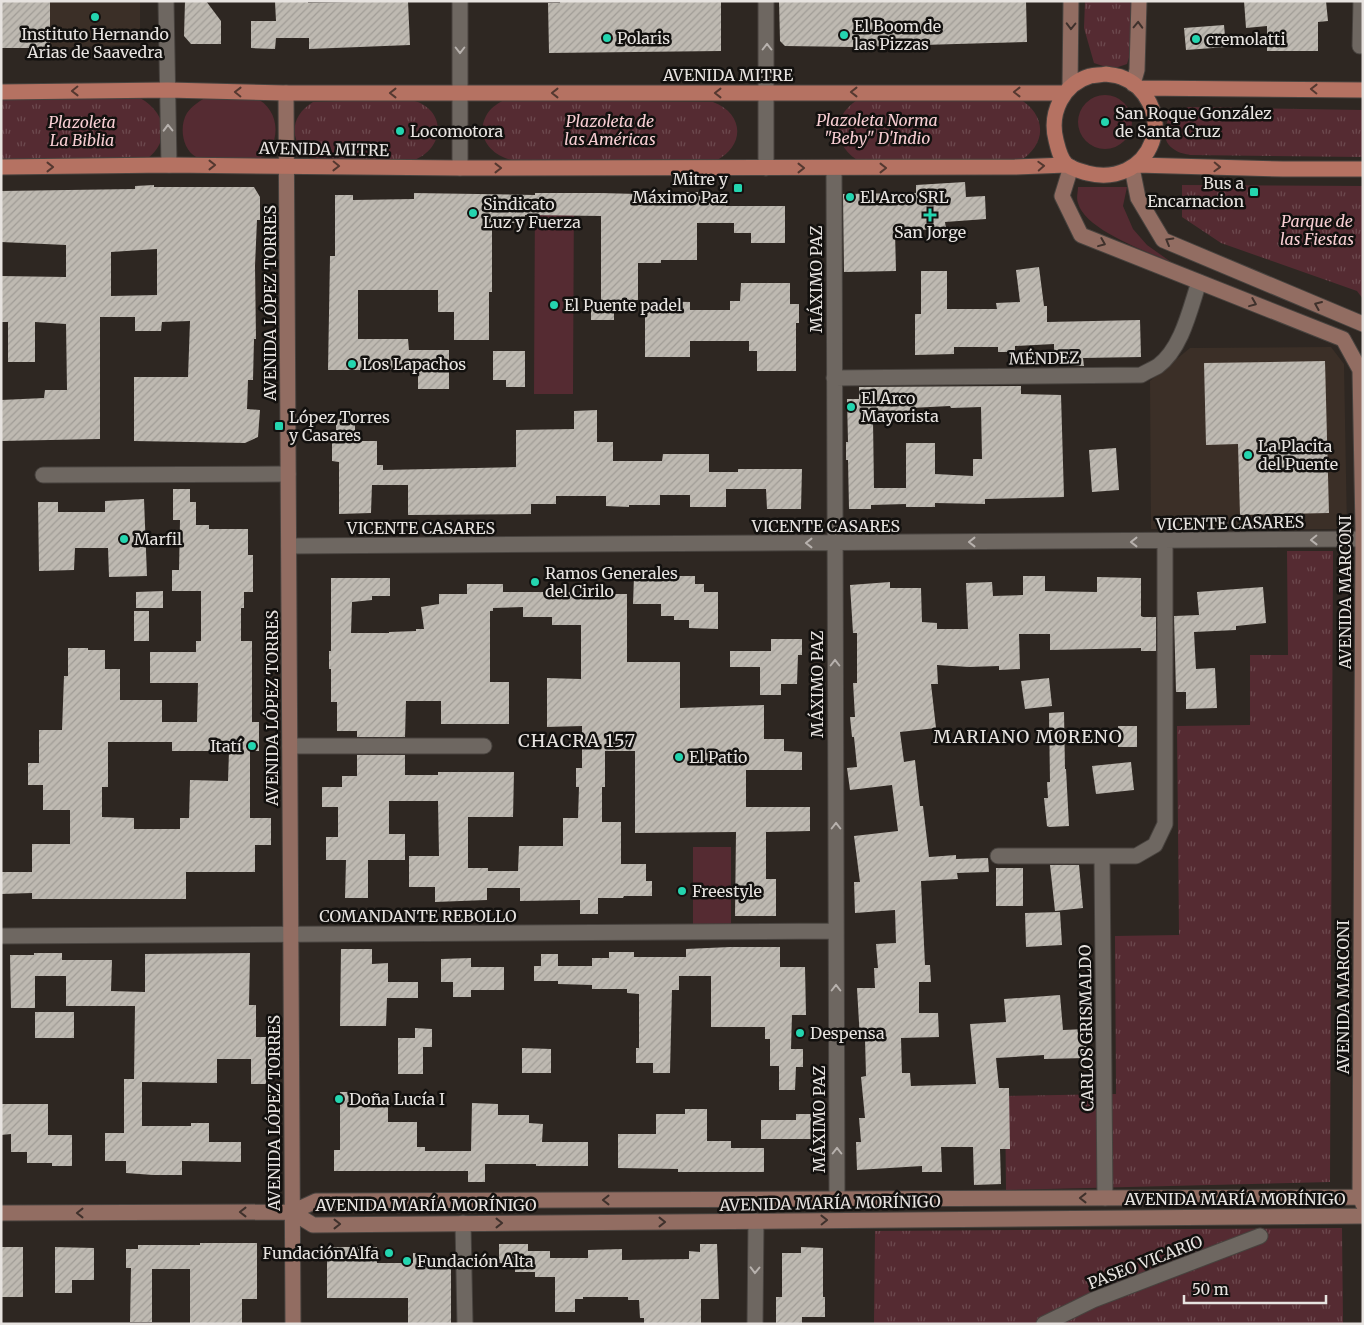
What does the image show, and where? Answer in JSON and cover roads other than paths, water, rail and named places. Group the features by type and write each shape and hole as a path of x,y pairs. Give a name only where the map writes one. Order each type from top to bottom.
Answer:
{"main road":[{"path":"1068,90 1072,1"},
{"path":"1136,86 1139,1"},
{"path":"1106,74 1121,77 1136,86 1146,95 1153,109 1156,125 1153,141 1146,155 1135,166 1121,173 1108,176 1093,175 1069,166 1058,149 1054,135 1054,120 1058,106 1068,90 1090,76 1106,74"},
{"path":"1136,86 1363,90"},
{"name":"AVENIDA MITRE","path":"1,92 168,90 460,93 1068,90"},
{"name":"AVENIDA LÓPEZ TORRES","path":"286,92 292,1324"},
{"name":"AVENIDA MITRE","path":"1,167 168,165 460,168 1069,166"},
{"name":"AVENIDA MARCONI","path":"1069,166 1062,196 1082,235 1343,339 1360,370 1363,539 1362,1199"},
{"path":"1135,166 1363,169"},
{"path":"1135,166 1138,198 1163,240 1363,324"},
{"name":"AVENIDA MARÍA MORÍNIGO","path":"292,1212 316,1201 1362,1199"},
{"path":"1,1214 292,1212"},
{"name":"AVENIDA MARÍA MORÍNIGO","path":"292,1212 313,1225 1363,1216"}],"street":[{"path":"166,1 168,165"},
{"path":"460,1 460,168"},
{"path":"766,1 766,168"},
{"path":"1360,46 1361,1"},
{"name":"MÁXIMO PAZ","path":"834,168 837,1200"},
{"name":"MÉNDEZ","path":"834,378 1141,375 1159,365 1172,350 1182,333 1199,282"},
{"path":"43,475 288,474"},
{"name":"VICENTE CASARES","path":"289,546 1363,539"},
{"path":"998,856 1136,856 1155,845 1165,824 1165,541"},
{"path":"290,746 484,746"},
{"name":"CARLOS GRISMALDO","path":"1102,857 1105,1198"},
{"name":"COMANDANTE REBOLLO","path":"1,936 836,930"},
{"path":"755,1324 756,1221"},
{"path":"463,1224 465,1324"},
{"name":"PASEO VICARIO","path":"1044,1324 1093,1300 1260,1236"}],"place":[{"name":"Instituto Hernando Arias de Saavedra","path":"95,17"},
{"name":"El Boom de las Pizzas","path":"844,35"},
{"name":"Polaris","path":"607,38"},
{"name":"cremolatti","path":"1196,39"},
{"name":"San Roque González de Santa Cruz","path":"1105,122"},
{"name":"Locomotora","path":"400,131"},
{"name":"Mitre y Máximo Paz","path":"738,188"},
{"name":"Bus a Encarnacion","path":"1254,192"},
{"name":"El Arco SRL","path":"850,197"},
{"name":"Sindicato Luz y Fuerza","path":"473,213"},
{"name":"San Jorge","path":"930,215"},
{"name":"El Puente padel","path":"554,305"},
{"name":"Los Lapachos","path":"352,364"},
{"name":"El Arco Mayorista","path":"851,407"},
{"name":"López Torres y Casares","path":"279,426"},
{"name":"La Placita del Puente","path":"1248,455"},
{"name":"Marfil","path":"124,539"},
{"name":"Ramos Generales del Cirilo","path":"535,582"},
{"name":"Itatí","path":"252,746"},
{"name":"El Patio","path":"679,757"},
{"name":"Freestyle","path":"682,891"},
{"name":"Despensa","path":"800,1033"},
{"name":"Doña Lucía I","path":"339,1099"},
{"name":"Fundación Alfa","path":"389,1253"},
{"name":"Fundación Alta","path":"407,1261"}],"district":[{"name":"MARIANO MORENO","path":"1028,736"},
{"name":"CHACRA 157","path":"577,740"}],"park label":[{"name":"Plazoleta Norma \"Beby\" D'Indio","path":"877,129"},
{"name":"Plazoleta de las Américas","path":"610,130"},
{"name":"Plazoleta La Biblia","path":"82,131"},
{"name":"Parque de las Fiestas","path":"1317,230"}]}
